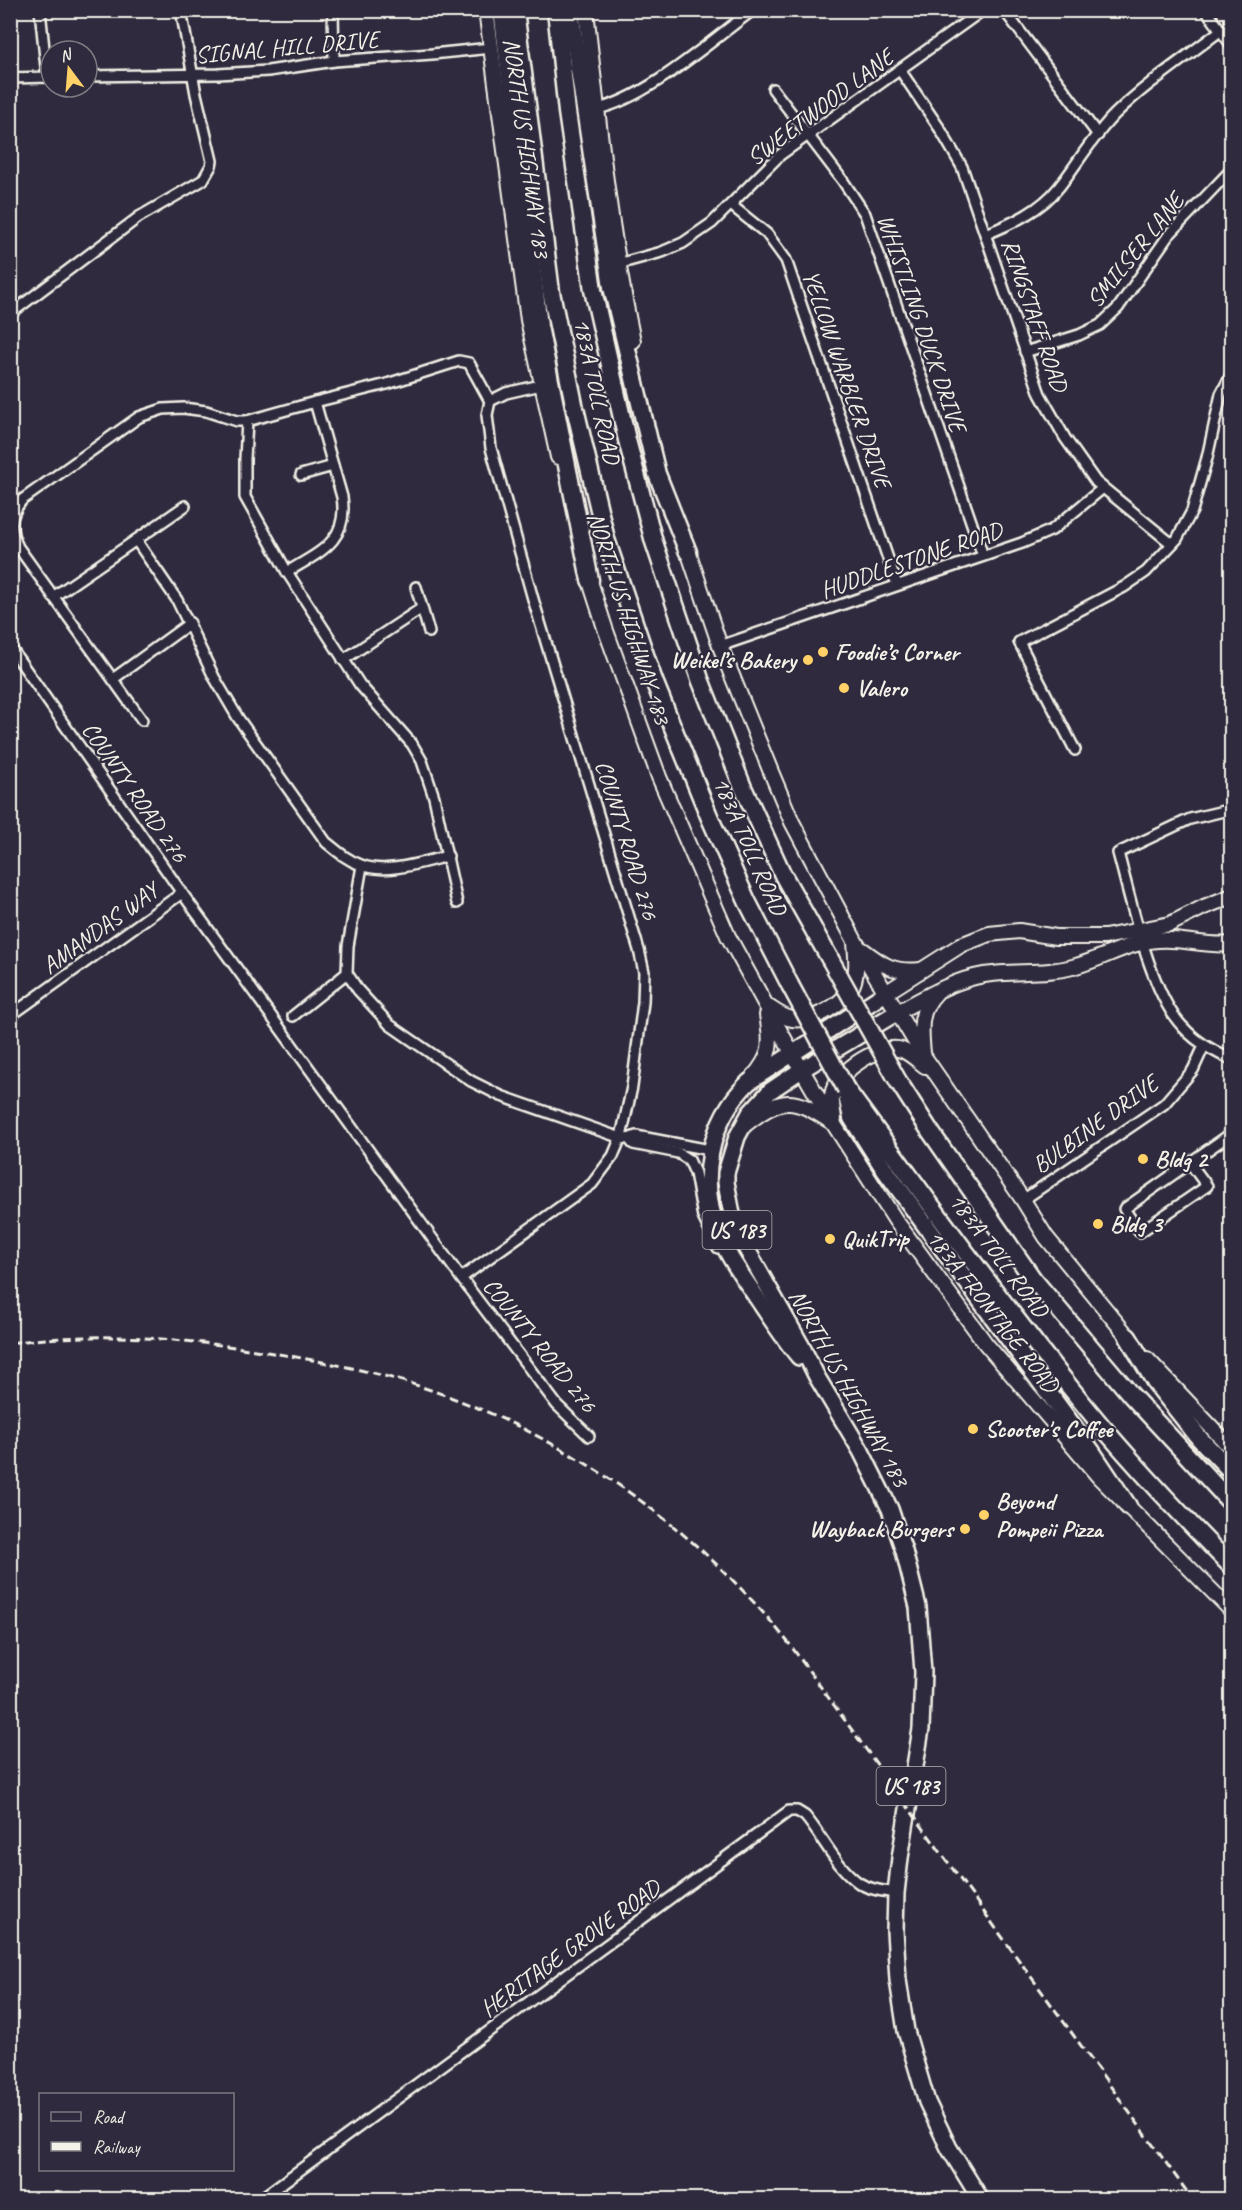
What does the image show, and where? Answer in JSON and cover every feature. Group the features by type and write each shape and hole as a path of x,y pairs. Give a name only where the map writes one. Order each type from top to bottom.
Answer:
{"highway":[{"path":"502,10 539,326 590,580"},
{"name":"183A TOLL ROAD","path":"515,10 551,292 574,404 606,539 654,681 709,816 747,901 846,1089 1000,1298 1074,1393 1186,1520 1232,1567"},
{"name":"183A TOLL ROAD","path":"556,10 567,112 593,291 627,440 654,542 700,679 742,784 783,875 898,1081 1033,1279 1131,1395 1232,1504"},
{"path":"570,10 612,287 657,474 688,552"},
{"path":"846,1089 852,1118 885,1170 1092,1452 1128,1506"},
{"path":"1128,1337 1155,1382 1200,1438 1232,1472"}],"main road":[{"name":"NORTH US HIGHWAY 183","path":"486,10 517,246 541,385 590,580 632,707 659,777 728,936 765,1005"},
{"path":"586,10 618,264 646,403 688,552 720,646 792,822 896,1013 934,1073 1023,1200 1046,1237 1128,1337 1232,1449"},
{"path":"896,1013 961,981 985,975 1033,973 1074,967 1123,947 1204,907 1232,896"},
{"path":"884,993 961,945 1004,931 1082,938 1142,937 1158,940 1189,940 1220,945 1232,944"},
{"path":"765,1005 791,1019 806,1019 826,1011 846,998 854,983 857,969 857,944"},
{"path":"857,944 894,970 905,972 924,969"},
{"path":"923,1056 921,1020 927,1004 938,991"},
{"name":"NORTH US HIGHWAY 183","path":"817,1377 775,1326 732,1261 716,1226 709,1196 710,1150 718,1126 728,1107 740,1089 753,1077 884,993"},
{"name":"183A FRONTAGE ROAD","path":"765,1005 834,1125 896,1221 986,1344 1099,1478 1232,1611"},
{"name":"US 183","path":"753,1077 765,1062 771,1041 765,1005"},
{"name":"NORTH US HIGHWAY 183","path":"896,1013 770,1091 750,1113 742,1127 734,1147 726,1182 732,1214 741,1239 817,1377 861,1451 890,1509 904,1551 918,1607 922,1672 921,1729 896,1893 895,1931 898,1980 906,2031 927,2102 941,2133 981,2199"},
{"path":"834,1125 831,1102 835,1084 844,1072 875,1053 885,1049 903,1051 934,1073"},
{"path":"742,1127 766,1108 781,1103 801,1105 834,1125"},
{"path":"710,1150 726,1182"}],"street":[{"path":"40,10 44,39"},
{"path":"10,314 140,217 203,180 208,174 212,161 193,75 182,10"},
{"path":"333,10 334,61"},
{"path":"597,109 613,105 639,91 753,10"},
{"name":"SWEETWOOD LANE","path":"618,264 662,252 683,243 712,223 780,155 983,10"},
{"path":"1004,10 1098,135"},
{"path":"1206,10 1232,46"},
{"path":"986,234 1022,218 1042,204 1058,189 1114,116 1142,91 1220,31"},
{"name":"SIGNAL HILL DRIVE","path":"99,76 193,75 268,71 334,61 491,48"},
{"name":"RINGSTAFF ROAD","path":"900,70 940,129 962,167 1040,394 1065,438 1096,482 1172,544"},
{"path":"10,78 39,77"},
{"name":"WHISTLING DUCK DRIVE","path":"773,89 843,181 865,214 983,556"},
{"name":"SMILSER LANE","path":"1025,352 1079,335 1100,325 1118,308 1167,236 1232,169"},
{"name":"YELLOW WARBLER DRIVE","path":"731,205 767,234 786,260 897,585"},
{"path":"142,720 18,547 11,534 10,520 22,500 139,417 164,409 183,408 206,411 237,421 248,421 387,384 459,361 469,363 490,401 506,393 541,385"},
{"path":"1075,750 1019,642 1124,587 1146,572 1172,544 1192,511 1207,458 1221,394 1232,373"},
{"name":"COUNTY ROAD 276","path":"461,1278 592,1184 625,1139 643,1002 644,972 533,599 491,448 487,415 490,401"},
{"path":"287,572 323,550 338,534 343,522 344,510 315,402"},
{"path":"248,421 245,497 287,572 343,660 360,685 412,744 422,761 434,797 457,903"},
{"path":"301,475 333,466"},
{"name":"HUDDLESTONE ROAD","path":"720,646 1022,543 1052,530 1103,488"},
{"path":"53,597 184,506"},
{"path":"136,540 177,600 214,677 238,718 326,842 362,866 387,869 448,856"},
{"path":"416,587 429,632"},
{"path":"343,660 422,608"},
{"path":"113,680 190,623"},
{"name":"COUNTY ROAD 276","path":"10,647 182,892 461,1278 557,1405 590,1436"},
{"path":"1232,809 1190,819 1118,853 1142,937 1169,1008 1181,1026 1204,1046 1232,1059"},
{"path":"362,866 348,946 347,973 358,990 390,1025 471,1081 501,1096 625,1139 633,1144 678,1153 689,1160 695,1173 703,1217 720,1250 732,1261"},
{"name":"AMANDAS WAY","path":"10,1016 182,892"},
{"path":"293,1016 347,973"},
{"name":"BULBINE DRIVE","path":"1023,1200 1164,1104 1193,1070 1204,1046"},
{"path":"1190,1163 1207,1186 1140,1232 1124,1209 1232,1133"},
{"path":"625,1139 636,1136 710,1150"},
{"name":"HERITAGE GROVE ROAD","path":"259,2199 789,1811 796,1811 805,1816 844,1868 859,1883 875,1890 896,1893"}],"railway":[{"path":"10,1343 75,1337 171,1340 267,1352 357,1369 409,1383 464,1402 518,1426 570,1454 620,1486 667,1521 711,1559 753,1601 791,1646 1193,2200"}],"place":[{"name":"Foodie’s Corner","path":"823,652"},
{"name":"Weikel’s Bakery","path":"808,660"},
{"name":"Valero","path":"844,688"},
{"name":"Bldg 2","path":"1143,1159"},
{"name":"Bldg 3","path":"1098,1224"},
{"name":"QuikTrip","path":"830,1239"},
{"name":"Scooter's Coffee","path":"973,1429"},
{"name":"Beyond Pompeii Pizza","path":"984,1515"},
{"name":"Wayback Burgers","path":"965,1529"}]}
